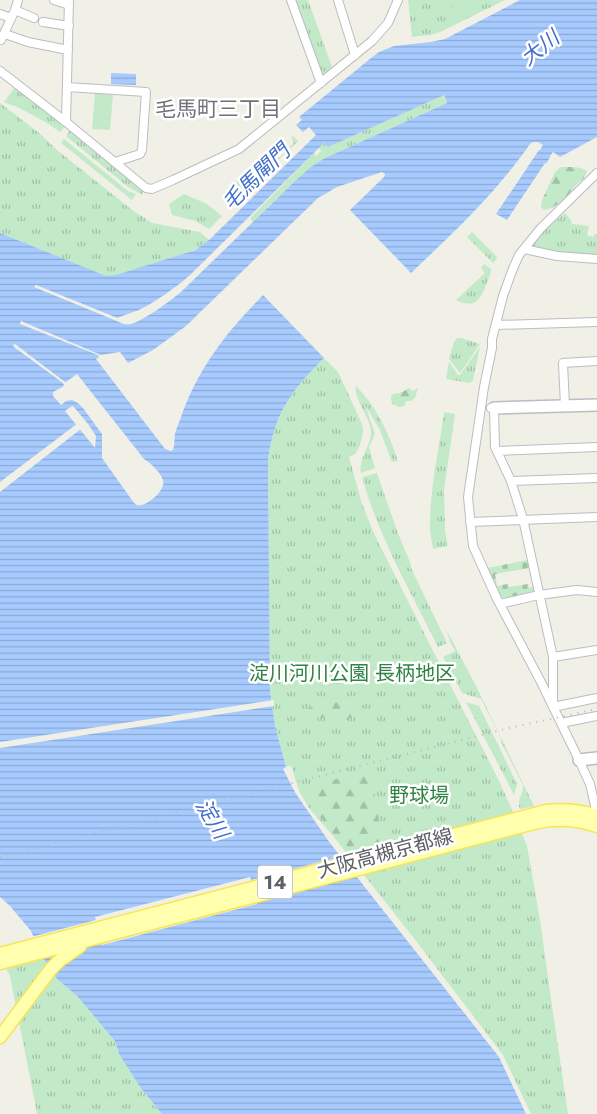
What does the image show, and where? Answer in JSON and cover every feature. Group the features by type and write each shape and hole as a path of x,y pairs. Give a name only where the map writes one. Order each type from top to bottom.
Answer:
{"main road":[{"name":"大阪高槻京都線","path":"0,954 552,815 572,815 585,812 597,815"},
{"name":"大阪高槻京都線","path":"0,963 538,822 552,815"},
{"name":"大阪高槻京都線","path":"572,815 597,826"},
{"name":"大阪高槻京都線","path":"0,1037 51,969 72,951 90,940"}],"street":[{"path":"18,0 2,37 68,50"},
{"path":"54,0 69,3 66,122"},
{"path":"291,0 321,83"},
{"path":"338,0 355,55"},
{"path":"0,71 116,162 146,188 152,189 239,149 372,41 388,23 398,0"},
{"path":"0,14 13,14 34,18"},
{"path":"43,22 69,26"},
{"path":"67,87 146,92 142,150 140,154 116,162"},
{"path":"597,173 541,228 519,255 512,271 503,296 484,386 468,497 473,546 500,604 579,760 590,784 597,815"},
{"path":"524,249 557,256 597,259"},
{"path":"496,325 597,322"},
{"path":"565,406 563,363 597,361"},
{"path":"481,408 597,405"},
{"path":"494,408 495,447 511,481 523,519 553,656 553,707"},
{"path":"497,451 597,447"},
{"path":"511,481 597,478"},
{"path":"470,522 597,517"},
{"path":"500,604 539,595 577,590 597,592"},
{"path":"553,656 597,650"},
{"path":"553,707 597,698"},
{"path":"561,723 597,716"},
{"path":"579,760 597,758"}],"green space":[{"path":"294,0 308,0 332,67 324,74 321,72"},
{"path":"408,0 505,0 440,32 412,37"},
{"path":"450,0 486,0 467,13 452,15 453,7"},
{"path":"15,87 66,126 60,132 30,113 4,102"},
{"path":"95,93 113,95 110,130 92,129"},
{"path":"443,95 447,103 325,158 296,180 253,222 250,218 314,153 316,156 321,151 319,148 324,143 328,147"},
{"path":"0,103 131,209 152,223 200,232 209,240 189,252 110,277 0,233"},
{"path":"70,130 144,191 143,195 128,187 66,136"},
{"path":"293,136 298,141 244,193 241,193 234,186 240,178 248,187 265,171 263,168 272,158 278,159 293,144 291,138"},
{"path":"64,139 128,191 136,194 132,200 61,143"},
{"path":"561,167 578,168 587,171 584,178 565,199 552,208 544,210 541,207 542,200 555,172"},
{"path":"184,194 207,204 222,216 209,229 195,221 172,215 169,204"},
{"path":"565,213 572,224 589,226 587,235 593,237 597,234 597,256 558,253 530,247 543,231"},
{"path":"472,232 497,257 493,263 467,237"},
{"path":"484,264 491,271 479,299 476,302 467,304 456,300 485,273 481,268"},
{"path":"457,338 480,344 460,373 449,359"},
{"path":"480,347 473,380 470,383 446,379 449,362 458,375 460,375"},
{"path":"324,358 338,372 363,427 359,447 356,453 349,457 362,504 375,536 500,783 527,846 540,920 568,1114 531,1114 503,1055 413,937 309,808 299,791 291,765 286,767 275,726 270,691 268,460 275,429 286,403"},
{"path":"356,386 382,421 398,461 392,462 380,430 365,405 375,434 369,447 375,468 361,473 361,462 371,436 371,431 368,419 357,396"},
{"path":"409,388 413,391 418,388 415,398 411,401 406,401 404,406 399,407 392,404 391,396"},
{"path":"444,412 455,414 444,490 445,531 448,546 433,549 430,526 431,497"},
{"path":"377,473 411,568 447,643 438,647 386,543 369,500 362,477"},
{"path":"527,560 529,568 495,574 497,586 508,584 509,587 528,584 529,588 533,587 534,591 532,594 501,597 488,568"},
{"path":"447,631 475,684 534,806 520,809 519,803 523,785 502,744 500,736 481,699 462,693 443,657 455,651"},
{"path":"330,700 333,703 348,701 353,705 354,713 348,720 335,719 331,716 327,718 309,717 307,709"},
{"path":"466,702 479,706 517,784 514,795"},
{"path":"367,771 379,808 375,831 386,841 351,850 337,837 313,807 304,788"},
{"path":"43,958 57,979 77,996 115,1041 119,1054 140,1087 162,1114 37,1114 10,976 6,968"}],"water":[{"path":"520,0 597,0 597,137 560,157 553,152 507,220 496,214 543,145 538,142 530,144 489,196 411,273 350,210 384,177 385,174 382,172 337,187 318,198 186,326 153,350 128,363 120,352 101,355 21,321 20,324 98,355 99,357 96,359 165,449 171,451 174,448 175,432 195,384 204,368 237,323 263,295 324,358 286,403 275,429 268,460 270,691 275,726 286,767 283,769 296,794 330,843 499,1057 526,1114 162,1114 140,1087 119,1054 115,1041 77,996 57,979 43,958 31,931 0,897 0,233 106,276 116,275 195,250 209,240 316,135 309,127 303,132 296,125 302,120 299,117 379,52 394,46 445,39","holes":["444,95 447,103 325,158 311,167 181,292 137,322 124,324 34,287 36,285 117,318 136,312 164,295 189,276 324,143 328,147","15,344 65,382 77,374 144,459 160,474 163,484 156,496 144,504 138,505 134,503 102,458 102,434 83,408 72,400 66,401 61,405 53,396 53,392 64,386 63,383 13,345","72,406 74,407 88,424 96,436 95,448 65,411"]},
{"path":"111,73 136,74 136,85 111,84"}],"pier":[{"path":"35,285 117,318 136,311 137,313 121,320 124,321 132,321 140,317 142,319 124,324 35,287"},
{"path":"78,423 82,428 0,492 0,482"},
{"path":"274,700 274,706 0,748 0,742"},
{"path":"343,856 357,874 256,901 257,904 102,945 101,941 74,954 59,953 40,957 31,937 96,920 95,917 250,877 251,880"}],"railway":[{"path":"0,857 509,728 597,709"}],"district":[{"name":"毛馬町三丁目","path":"218,109"}],"water label":[{"name":"大川","path":"540,48"},
{"name":"毛馬閘門","path":"256,177"},
{"name":"淀川","path":"212,819"}],"park label":[{"name":"淀川河川公園 長柄地区","path":"352,673"},
{"name":"野球場","path":"419,795"}]}
